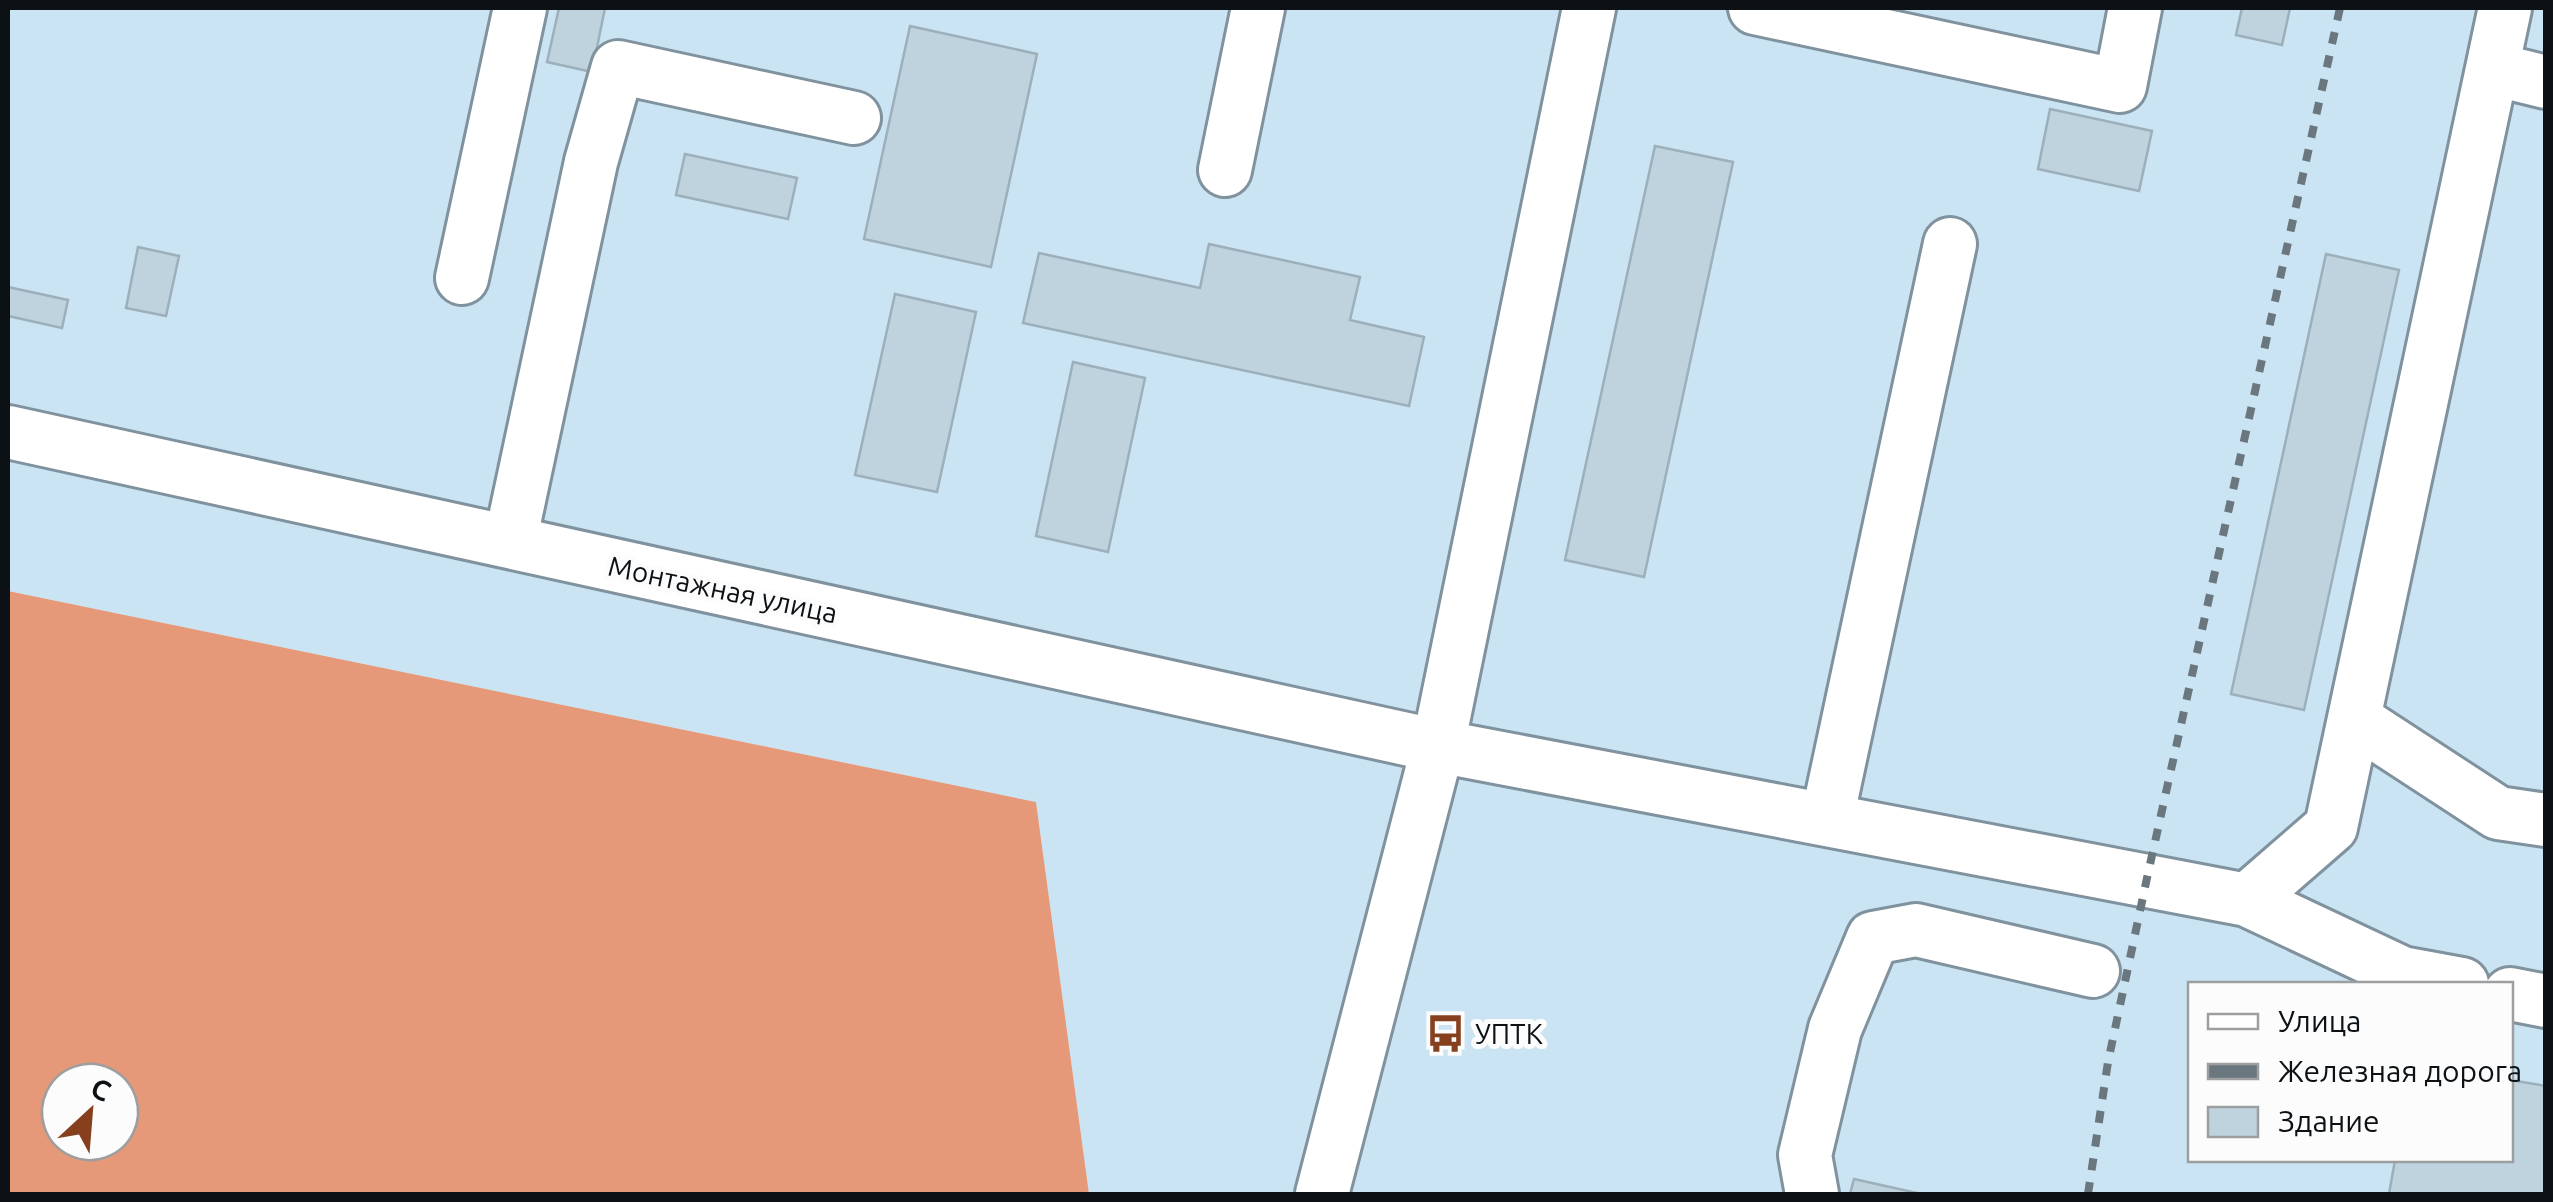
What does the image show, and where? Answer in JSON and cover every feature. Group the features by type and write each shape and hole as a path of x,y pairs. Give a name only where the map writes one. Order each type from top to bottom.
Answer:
{"street":[{"path":"1226,170 1258,8"},
{"path":"1322,1194 1438,746 1590,8"},
{"path":"1755,8 2120,86 2135,8"},
{"path":"2247,900 2331,827 2505,8"},
{"path":"462,278 507,10"},
{"path":"510,542 591,162 618,67 854,118"},
{"path":"2492,69 2546,82"},
{"path":"1827,819 1950,244"},
{"name":"Монтажная улица","path":"8,432 1438,746 2247,900 2402,973 2451,982"},
{"path":"2354,718 2498,813 2546,820"},
{"path":"1812,1194 1804,1155 1835,1029 1873,938 1916,930 2093,972"},
{"path":"2513,995 2546,1001"}],"shaded area":[{"path":"8,8 2545,8 2545,1194 1089,1194 1036,802 8,591"},
{"path":"8,591 1036,802 1089,1194 8,1194"}],"building":[{"path":"559,8 605,8 592,72 547,62"},
{"path":"2242,8 2290,8 2282,45 2236,35"},
{"path":"910,26 1037,54 991,267 864,239"},
{"path":"2050,109 2152,131 2139,191 2038,169"},
{"path":"1655,146 1733,162 1644,577 1565,560"},
{"path":"685,154 797,178 788,219 676,195"},
{"path":"1209,244 1360,277 1350,320 1424,337 1409,406 1023,323 1039,253 1200,288"},
{"path":"138,247 179,256 166,316 126,308"},
{"path":"2326,254 2399,270 2304,710 2231,694"},
{"path":"8,287 68,300 62,328 8,316"},
{"path":"895,294 976,312 937,492 855,475"},
{"path":"1073,362 1145,378 1108,552 1036,536"},
{"path":"2513,1080 2546,1086 2546,1194 2389,1194 2395,1162 2513,1162"},
{"path":"1854,1179 1917,1193 1917,1194 1850,1194"}],"railway":[{"path":"2088,1194 2108,1062 2147,878 2340,8"}],"place":[{"name":"УПТК","path":"1445,1033"}]}
